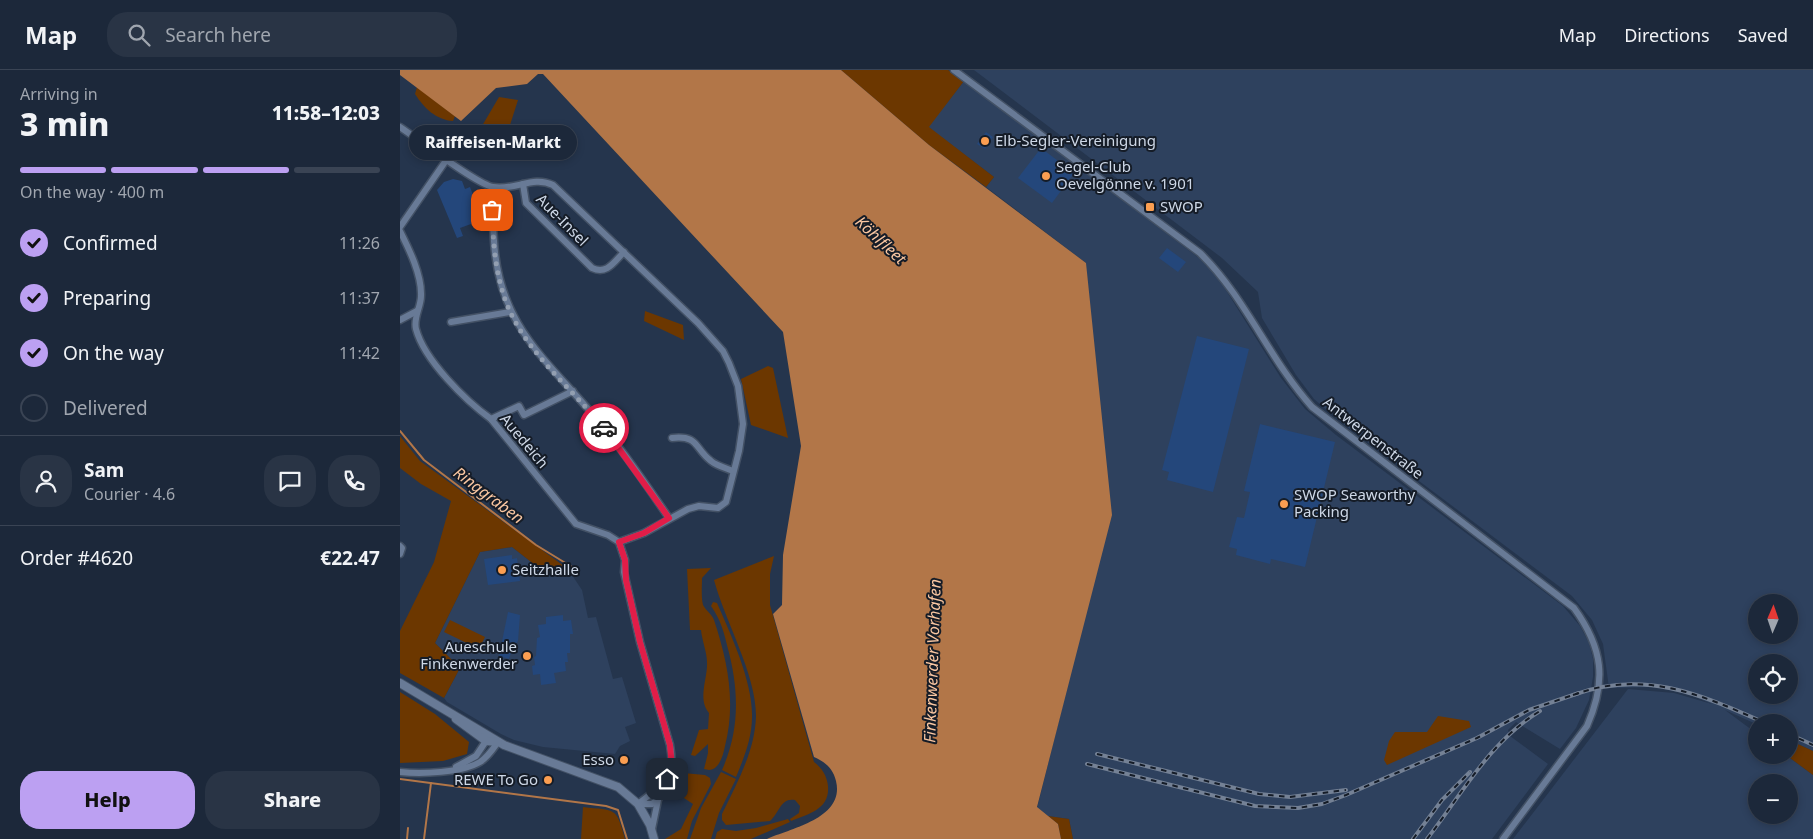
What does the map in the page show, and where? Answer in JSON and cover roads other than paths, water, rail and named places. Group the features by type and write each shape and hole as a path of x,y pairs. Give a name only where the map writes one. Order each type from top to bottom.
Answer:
{"street":[{"name":"Antwerpenstraße","path":"954,70 1200,254 1230,286 1288,378 1312,407 1562,597 1583,621 1592,639 1599,663 1599,690 1594,710 1587,726 1502,839"},
{"name":"Antwerpenstraße","path":"961,70 981,90"},
{"path":"400,127 484,184 495,188 522,184"},
{"path":"400,229 447,159"},
{"name":"Aue-Insel","path":"624,252 607,269 598,270 592,268 526,203 522,184 539,181 553,185 624,252 696,321 723,351 738,386 743,424 733,470"},
{"path":"495,188 492,210 495,256 501,287 510,312 528,342 609,434 669,518"},
{"name":"Auedeich","path":"400,229 420,284 421,296 415,328 434,361 472,406 491,419 576,524 608,535 619,542"},
{"path":"400,320 417,311"},
{"path":"451,322 510,312"},
{"path":"491,419 519,406 524,415 573,391"},
{"path":"638,804 648,805 658,798 670,780 672,767 670,745 640,642 626,580 625,560 619,542 644,533 669,518 694,507 715,508 723,506 729,496 733,470 710,461 693,440 682,437 672,438"},
{"path":"400,683 451,714 489,734 498,742"},
{"path":"451,714 470,731 486,741 498,742 618,786 638,804 652,830 654,839"},
{"path":"450,770 476,756 486,741"},
{"path":"400,772 420,773 464,768 479,763 490,754 498,742"},
{"path":"638,804 662,784 672,767"},
{"path":"652,830 658,798"}],"water":[{"path":"400,70 841,70 929,145 1086,263 1112,515 1037,807 1058,824 1061,839 767,839 802,826 825,813 833,804 837,794 833,772 825,763 814,757 773,614 782,605 783,555 801,446 783,332 543,74 538,74 527,84 496,88 461,121 400,75"}],"waterway":[{"name":"Ringgraben","path":"400,431 424,460 536,545 572,567"},
{"path":"400,779 606,806 618,810 627,839"},
{"path":"424,839 431,783"},
{"path":"407,839 408,828"}],"railway":[{"path":"1573,695 1623,684 1647,685 1671,688 1694,694 1748,715"},
{"path":"1087,764 1255,806 1298,808 1322,804 1346,795 1477,738 1529,710 1579,693"},
{"path":"1427,839 1478,769 1506,737 1540,711"},
{"path":"1798,738 1813,745"},
{"path":"1097,754 1259,794 1290,797 1346,790"},
{"path":"1413,839 1442,800 1470,772"}],"place":[{"name":"Elb-Segler-Vereinigung","path":"985,141"},
{"name":"Segel-Club Oevelgönne v. 1901","path":"1046,176"},
{"name":"SWOP","path":"1150,207"},
{"name":"Raiffeisen-Markt","path":"492,210"},
{"name":"SWOP Seaworthy Packing","path":"1284,504"},
{"name":"Seitzhalle","path":"502,570"},
{"name":"Aueschule Finkenwerder","path":"527,656"},
{"name":"Esso","path":"624,760"},
{"name":"REWE To Go","path":"548,780"}],"water label":[{"name":"Köhlfleet","path":"881,240"},
{"name":"Finkenwerder Vorhafen","path":"932,661"}]}
